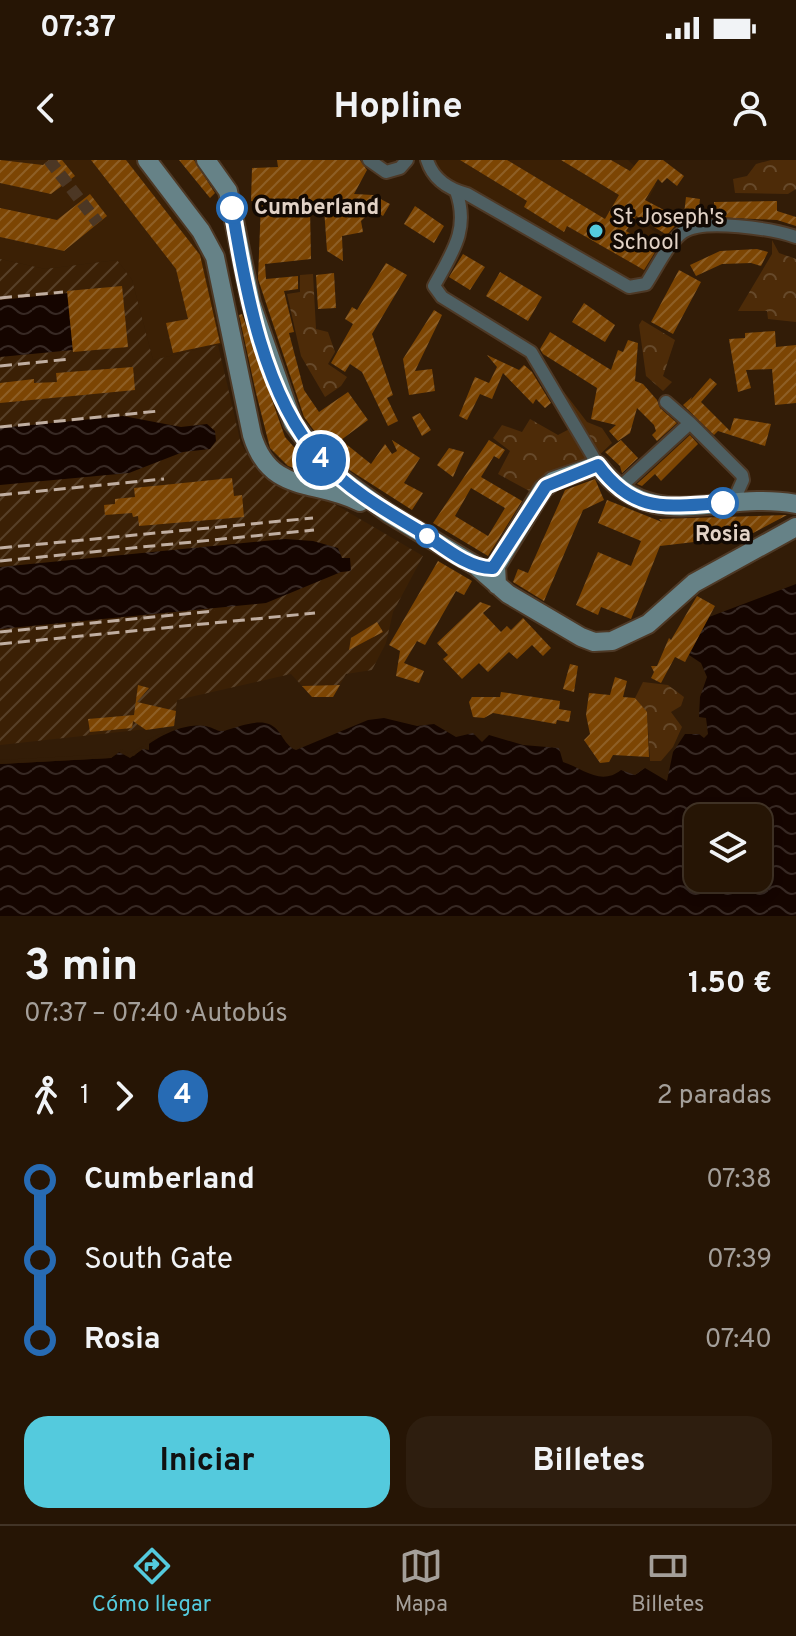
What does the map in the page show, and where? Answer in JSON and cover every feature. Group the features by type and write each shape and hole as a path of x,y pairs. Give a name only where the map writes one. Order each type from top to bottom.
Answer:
{"main road":[{"path":"147,160 201,231 215,257 247,415 259,454 280,477 346,495 388,513"},
{"path":"206,160 228,191 248,292 286,409 329,468 388,513 476,566 497,585 581,637 594,642 612,641 648,624 694,583 792,529 793,514 788,503 651,505 618,489 598,465 546,486 496,566 497,585"},
{"path":"314,487 329,468"},
{"path":"476,566 496,566"}],"street":[{"path":"369,160 386,172 400,168 407,160"},
{"path":"427,160 433,176 456,191 467,194 629,287 646,284 679,236 688,230 736,226 774,229 796,237"},
{"path":"456,191 464,212 461,237 434,286 442,297 531,352 598,465"},
{"path":"666,402 742,475 743,480 733,502"},
{"path":"618,489 690,423"}],"shaded area":[{"path":"0,160 144,160 201,236 227,343 153,360 132,280 117,260 45,269 0,259"},
{"name":"St Joseph's School","path":"434,160 628,160 656,185 637,220 670,241 644,281 629,283 434,169"},
{"path":"0,259 45,269 117,260 132,280 153,360 218,345 241,444 258,471 291,493 326,499 423,556 393,612 386,643 372,670 346,674 333,697 312,697 291,674 177,700 174,726 0,745"}],"green space":[{"path":"771,160 796,160 796,189 788,194 735,193 733,179 747,176 756,164"},
{"path":"772,240 779,253 796,259 796,322 768,319 767,311 738,311 772,254"},
{"path":"313,274 316,329 328,332 335,352 328,364 347,377 341,386 325,397 301,356 287,294 300,292 300,275"},
{"path":"642,320 675,340 663,376 672,382 663,391 646,376 639,325"},
{"path":"564,392 587,422 602,428 612,443 590,464 533,493 498,474 510,451 493,438 502,425 522,432 530,419 558,435 577,425 559,394"},
{"path":"643,682 668,685 684,697 681,706 671,712 682,727 673,747 661,761 650,761 647,713 635,698"}],"water":[{"path":"68,293 73,350 0,357 0,300"},
{"path":"123,416 181,427 207,424 215,431 216,441 210,449 183,452 129,473 0,485 0,428"},
{"path":"285,539 313,541 338,548 342,558 350,558 351,571 341,572 266,603 0,629 0,567"},
{"path":"796,584 796,916 0,916 0,764 111,758 119,752 134,756 159,738 189,726 222,731 265,723 271,725 296,750 368,720 384,718 417,726 434,724 456,737 473,733 482,742 489,735 523,745 559,748 563,762 592,775 614,775 621,770 635,775 645,768 667,781 673,752 685,734 699,734 704,738 708,734 706,718 699,717 700,697 707,677 701,663 689,655 709,617"}],"pier":[{"path":"173,728 149,743 149,750 143,749 130,758 119,752 111,758 0,764 0,760 110,754 119,748 129,754 145,745 147,740"}],"building":[{"path":"0,160 43,165 49,160 62,160 75,176 51,194 0,183"},
{"path":"91,160 126,160 200,255 220,343 173,353 166,323 188,319 176,269"},
{"path":"179,160 194,160 215,193 210,198"},
{"path":"277,160 360,160 367,170 354,194 373,195 390,204 383,216 373,210 361,221 363,232 342,236 343,261 327,251 324,208 310,208 311,259 265,264 266,279 298,276 298,289 284,291 294,332 289,333 304,390 319,412 348,392 368,420 341,440 371,464 385,444 392,454 397,451 392,440 420,458 404,483 423,493 412,510 351,471 330,452 304,417 258,279 261,202 251,201 252,168 278,167"},
{"path":"460,160 507,160 605,219 619,195 561,160 611,160 630,171 639,160 663,160 684,176 677,186 667,178 662,183 658,179 645,200 681,219 667,235 636,216 626,231 657,249 644,270 567,226 564,232 524,207 527,201"},
{"path":"90,194 107,216 64,251 0,237 0,208 57,220"},
{"path":"686,197 700,199 698,216 684,214"},
{"path":"777,201 777,211 796,217 796,226 777,220 714,217 714,202"},
{"path":"415,206 444,226 434,243 404,224"},
{"path":"757,249 768,252 761,266 751,263 722,264 696,276 690,265 720,251"},
{"path":"463,254 485,267 470,290 449,277"},
{"path":"386,263 407,275 372,334 393,395 387,398 398,421 388,426 362,372 350,364 345,372 331,363 353,324 345,319 352,307 357,310"},
{"path":"679,270 701,282 673,334 651,322"},
{"path":"500,272 542,297 528,321 486,296"},
{"path":"334,273 336,308 318,309 316,275"},
{"path":"122,286 128,347 73,352 67,291"},
{"path":"584,303 615,325 605,342 572,322"},
{"path":"434,310 442,315 415,371 432,369 435,391 409,395 403,359"},
{"path":"242,314 285,437 317,473 315,475 288,466 270,448 239,315"},
{"path":"775,331 776,347 796,345 796,403 775,405 772,369 746,370 751,388 738,392 729,339 745,338 745,333"},
{"path":"550,332 611,370 618,350 623,352 628,340 638,343 635,381 643,384 660,408 677,423 657,441 652,435 656,431 654,425 637,408 630,433 618,441 609,431 616,425 591,419 597,388 543,354 540,349"},
{"path":"487,355 519,370 524,365 532,372 551,403 545,408 536,399 533,404 503,373 492,399 480,394 467,420 459,416 475,377 489,383 497,367"},
{"path":"133,367 135,390 0,403 0,383 34,379 34,383 57,382 56,373"},
{"path":"710,378 717,384 701,402 730,431 734,418 771,424 765,446 718,431 714,435 683,405"},
{"path":"420,413 431,430 422,436 412,417"},
{"path":"690,435 698,444 661,481 655,474 642,486 637,484"},
{"path":"489,440 505,450 499,459 494,456 481,477 522,501 488,556 433,523","holes":["471,488 505,508 488,536 455,516"]},
{"path":"621,440 638,458 622,473 620,466 605,452"},
{"path":"449,448 464,452 453,477 437,465"},
{"path":"232,478 234,496 242,495 244,517 139,526 138,516 133,517 132,513 105,515 104,505 115,504 115,499 135,497 134,488"},
{"path":"595,479 604,500 583,510 544,601 513,582 518,569 528,573 565,490"},
{"path":"607,500 662,522 659,519 787,515 738,541 737,537 660,546 631,619 601,607 598,615 576,605 598,552 631,566 641,541 598,523"},
{"path":"438,561 472,581 464,595 456,591 425,645 417,641 404,663 424,671 419,683 396,676 400,651 389,645"},
{"path":"697,596 715,606 685,662 675,657 661,683 651,678 654,672 651,666 657,666 669,638 671,640"},
{"path":"480,602 491,606 483,613 501,632 507,626 511,630 523,618 551,648 543,656 532,645 517,659 509,652 488,672 479,663 462,679 443,659 448,655 437,643"},
{"path":"377,622 383,632 349,650 351,638"},
{"path":"570,664 578,666 574,692 563,689"},
{"path":"615,677 627,681 623,697 635,698 647,712 649,757 613,755 609,762 600,763 584,740 590,734 586,715 589,693 610,695"},
{"path":"138,685 149,688 137,702 176,711 174,726 146,730 133,721 132,728 90,732 88,719 134,715"},
{"path":"340,685 333,697 312,697 302,686"},
{"path":"501,692 560,701 559,709 571,711 569,722 557,720 556,724 493,713 484,718 473,717 469,702 472,697 500,697"}],"tunnel":[{"path":"49,160 98,223"}],"railway":[{"path":"0,298 63,292"},
{"path":"0,366 70,359"},
{"path":"0,427 159,411"},
{"path":"0,495 164,479"},
{"path":"0,548 313,518"},
{"path":"0,561 314,530"},
{"path":"0,632 215,611"},
{"path":"0,644 315,613"}],"bus line":[{"name":"4","path":"232,208 251,303 293,423 321,460 343,480 388,513 476,566 496,566 546,486 598,465 618,489 651,505 723,503"}],"place":[{"name":"Cumberland","path":"232,208"},
{"name":"St Joseph's School","path":"596,231"},
{"name":"Rosia","path":"723,503"}]}
